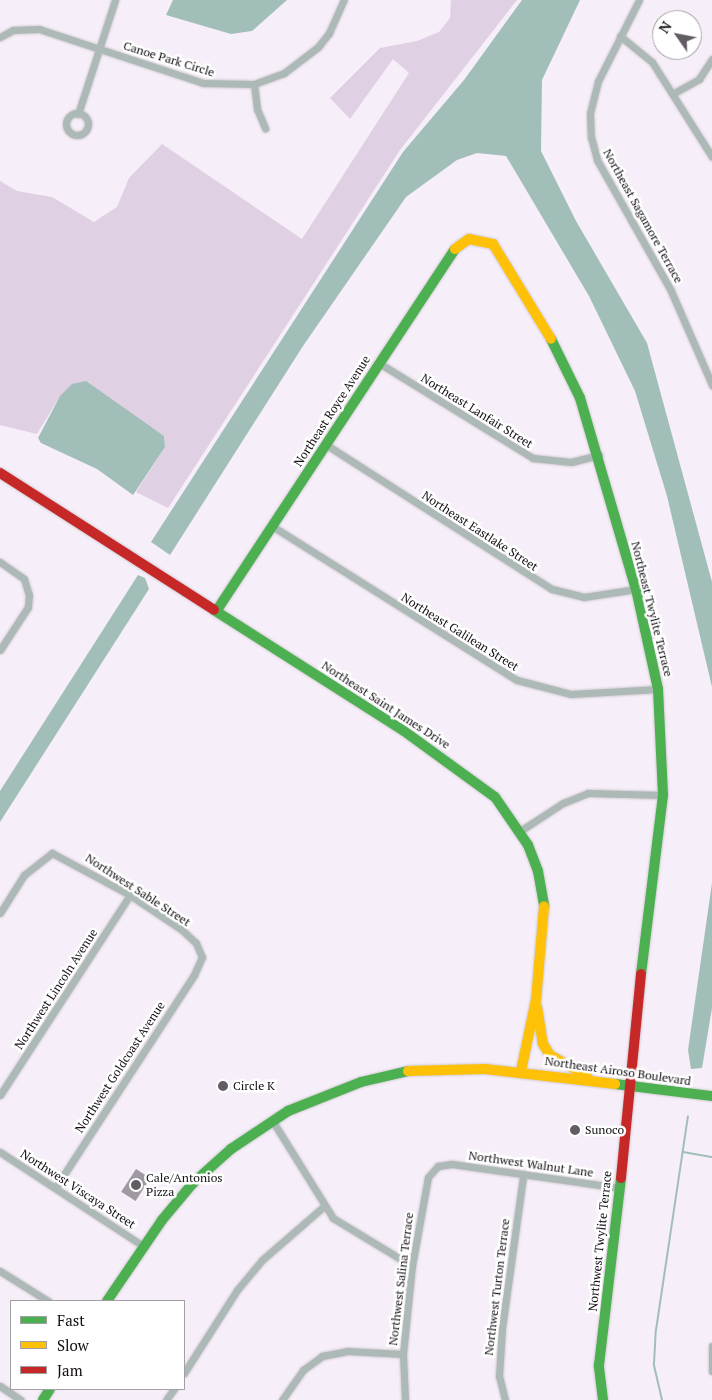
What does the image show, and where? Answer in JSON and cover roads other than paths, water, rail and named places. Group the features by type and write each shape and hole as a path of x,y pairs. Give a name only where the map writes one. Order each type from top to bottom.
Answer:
{"main road":[{"name":"Northeast Royce Avenue","path":"217,610 449,253 459,244 478,239"},
{"name":"Northeast Twylite Terrace","path":"478,239 499,249 566,364 599,456 636,589 658,689 663,795 627,1084"},
{"name":"Northeast Saint James Drive","path":"0,468 16,482"},
{"name":"Northeast Saint James Drive","path":"0,473 217,610 479,782 520,831 538,871 544,910 536,1000 521,1071"},
{"path":"536,1000 543,1044 550,1055 595,1080"},
{"name":"Northeast Airoso Boulevard","path":"108,1300 143,1246 194,1183 231,1149 272,1120 328,1093 410,1071 521,1071 712,1096"},
{"name":"Northwest Twylite Terrace","path":"603,1400 599,1365 620,1188 627,1084"}],"street":[{"path":"78,114 115,0"},
{"name":"Canoe Park Circle","path":"0,36 13,30 39,29 203,83 254,84 284,73 318,47 329,33 344,0"},
{"name":"Northeast Sagamore Terrace","path":"639,0 598,81 590,113 590,137 597,160 671,291 712,385"},
{"path":"620,36 652,62 674,93 712,156"},
{"path":"674,93 699,79 712,59"},
{"path":"254,84 257,109 265,128"},
{"name":"Northeast Lanfair Street","path":"378,363 533,458 571,462 599,456"},
{"name":"Northeast Eastlake Street","path":"325,444 552,589 584,597 636,589"},
{"name":"Northeast Galilean Street","path":"272,526 517,680 571,694 658,689"},
{"path":"0,562 24,579 29,595 28,607 0,650"},
{"path":"520,831 563,803 588,793 663,795"},
{"name":"Northwest Sable Street","path":"0,913 24,875 52,853 130,895 182,930 196,943 202,957"},
{"name":"Northwest Lincoln Avenue","path":"0,1096 130,895"},
{"name":"Northwest Goldcoast Avenue","path":"55,1188 194,975 202,957"},
{"path":"272,1120 323,1207 333,1218 412,1266"},
{"name":"Northwest Viscaya Street","path":"0,1152 143,1246"},
{"name":"Northwest Walnut Lane","path":"438,1166 452,1164 523,1176 620,1188"},
{"name":"Northwest Salina Terrace","path":"405,1400 403,1354 412,1266 423,1187 438,1166"},
{"name":"Northwest Turton Terrace","path":"504,1400 499,1376 502,1328 523,1176"},
{"path":"185,1371 237,1290 262,1260 323,1207"},
{"path":"0,1270 46,1300"},
{"path":"712,1346 712,1371"},
{"path":"282,1400 303,1370 322,1356 347,1352 403,1354"},
{"path":"0,1386 21,1400"}],"waterway":[{"path":"662,1400 654,1364 656,1330 688,1116"},
{"path":"683,1152 712,1157"}],"place":[{"name":"Circle K","path":"223,1086"},
{"name":"Sunoco","path":"575,1130"},
{"name":"Cale/Antonios Pizza","path":"136,1185"}]}
